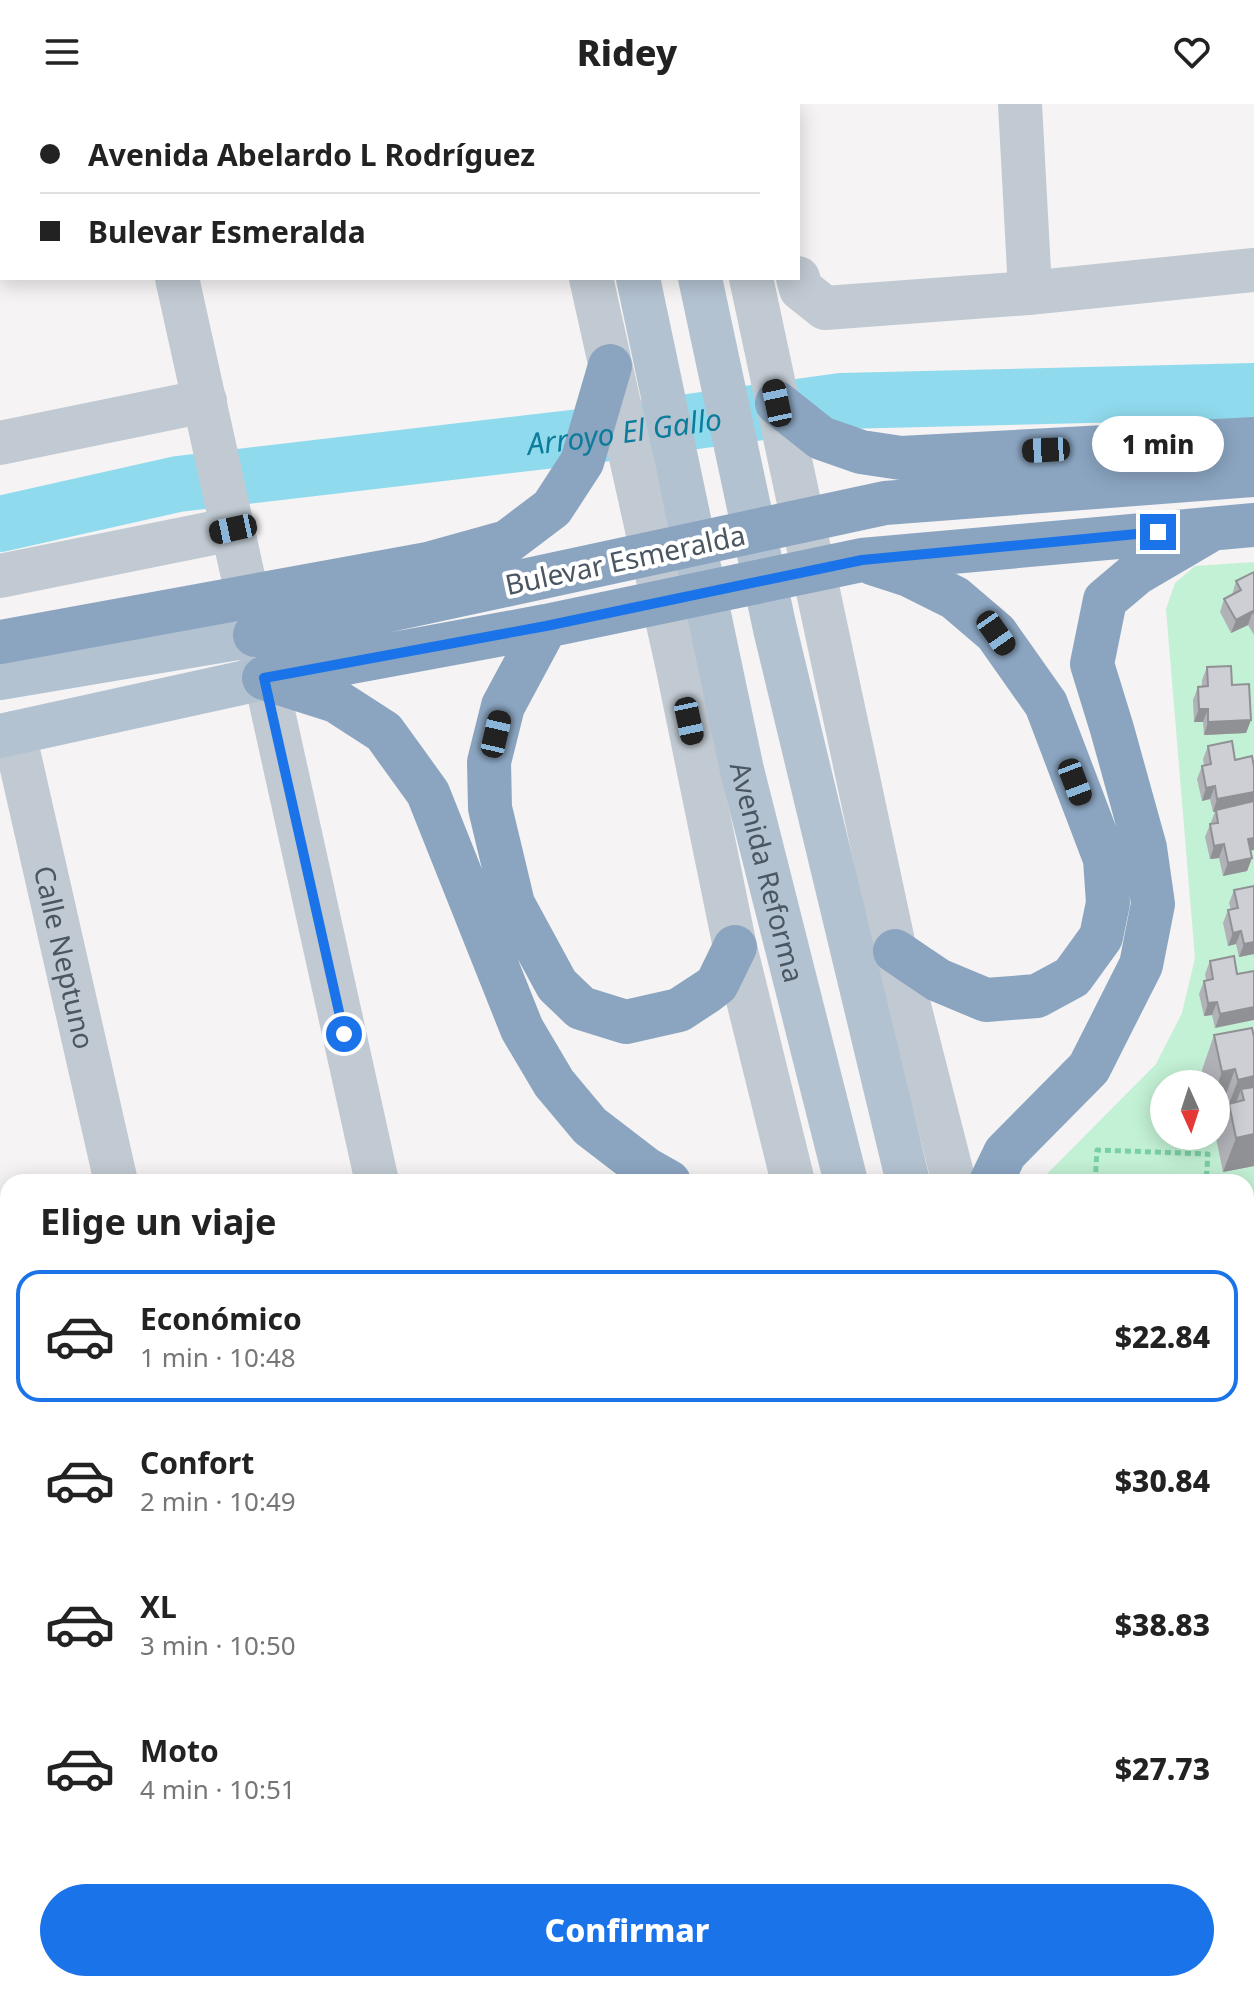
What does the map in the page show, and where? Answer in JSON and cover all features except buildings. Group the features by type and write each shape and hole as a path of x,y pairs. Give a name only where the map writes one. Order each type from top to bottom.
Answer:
{"highway":[{"path":"0,642 428,564 507,542 552,508 582,462 610,366"},
{"path":"777,403 821,438 861,452 901,458 1254,439"},
{"name":"Bulevar Esmeralda","path":"255,635 380,612 885,503 1254,475"},
{"path":"995,1174 1005,1153 1089,1068 1141,965 1153,904 1145,848 1092,664 1105,600 1137,573 1235,526"},
{"name":"Bulevar Esmeralda","path":"264,678 546,626 862,560 1235,526"},
{"path":"862,560 909,575 955,598 996,633 1046,704 1105,859 1108,903 1101,937 1072,977 1037,996 986,1000 938,980 895,951"},
{"path":"546,626 503,706 489,762 490,808 513,904 557,985 581,1008 626,1022 679,1010 708,991 717,984 735,947"},
{"path":"264,678 336,701 384,732 428,793 522,1029 554,1083 590,1126 655,1174"}],"main road":[{"name":"Avenida Reforma","path":"638,280 742,770 844,1174"},
{"path":"700,280 775,629 906,1174"},
{"name":"Bulevar Esmeralda","path":"0,678 255,635"},
{"name":"Bulevar Esmeralda","path":"7,734 264,678"}],"street":[{"path":"1020,104 1028,293"},
{"path":"799,280 801,289 825,308 1028,293 1254,270"},
{"path":"177,280 375,1174"},
{"path":"591,280 677,664 735,947 791,1174"},
{"path":"751,280 895,951 952,1174"},
{"path":"0,443 205,402"},
{"path":"0,576 233,529"},
{"name":"Calle Neptuno","path":"7,734 114,1174"}],"path":[{"path":"1096,1174 1097,1150 1208,1154 1207,1174"}],"green space":[{"path":"1254,562 1254,1174 1047,1174 1150,1070 1150,1150 1230,1150 1230,1070 1150,1070 1182,1013 1195,958 1166,609 1175,583 1195,566"}],"waterway":[{"name":"Arroyo El Gallo","path":"0,524 178,484 580,437 841,401 1254,391"}],"route":[{"path":"344,1034 264,678 546,626 862,560 1158,532"}]}
